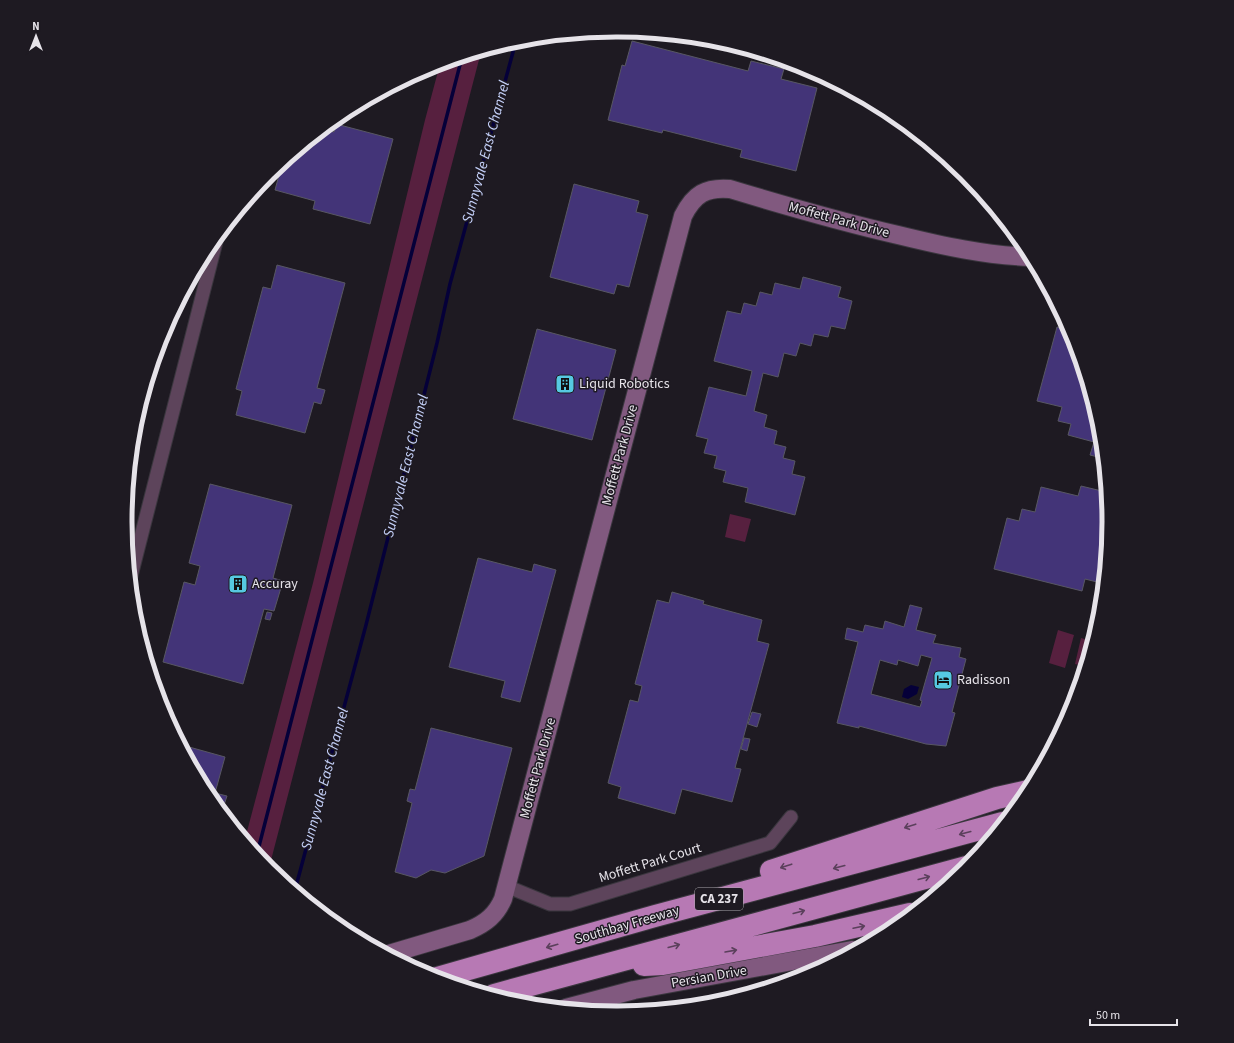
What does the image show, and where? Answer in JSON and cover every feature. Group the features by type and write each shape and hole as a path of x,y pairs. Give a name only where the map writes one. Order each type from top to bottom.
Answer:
{"highway":[{"path":"997,798 1024,784"},
{"path":"655,916 754,876 997,798 1018,793"},
{"name":"Southbay Freeway","path":"448,975 655,916 994,825"},
{"name":"CA 237","path":"504,992 953,871"},
{"path":"595,967 663,964 815,936 896,917"}],"street":[{"name":"Moffett Park Drive","path":"396,952 482,925 492,918 499,907 506,886 683,216 689,204 696,197 707,191 719,188 730,189 833,220 965,251 1023,256"},
{"path":"135,561 213,253"},
{"name":"Moffett Park Court","path":"506,886 550,904 570,904 770,843 791,817"},
{"name":"Persian Drive","path":"579,1004 634,990 837,953"}],"shaded area":[{"path":"480,58 271,861 247,833 313,583 438,72"},
{"path":"730,514 751,519 745,542 725,537"},
{"path":"1058,630 1074,635 1065,668 1049,663"},
{"path":"1081,638 1087,640 1080,665 1075,664"},
{"path":"911,685 919,687 917,694 908,699 902,697 904,689"}],"building":[{"path":"632,41 748,71 751,61 784,69 781,79 817,88 796,171 740,157 742,150 663,130 662,133 608,120 622,65 625,66"},
{"path":"339,125 393,139 370,224 313,209 315,201 275,190 279,174 322,137 330,131 334,132 335,128"},
{"path":"574,184 639,201 636,212 648,215 629,287 617,284 614,294 550,277"},
{"path":"277,265 345,283 317,388 325,390 321,404 314,402 305,433 236,415 242,391 236,389 263,287 271,289"},
{"path":"803,277 841,287 838,297 852,301 845,329 831,326 828,337 814,334 811,346 800,343 796,356 784,353 778,377 763,373 754,411 767,415 764,427 777,431 774,444 786,447 783,458 795,461 792,474 805,477 795,515 745,502 748,488 723,482 726,471 714,468 717,456 704,453 708,439 696,436 709,387 746,396 752,371 714,361 727,311 741,314 744,303 756,306 760,292 772,295 775,283 800,289"},
{"path":"1057,327 1061,328 1076,366 1085,396 1092,427 1097,457 1090,455 1094,442 1068,435 1071,424 1058,421 1062,407 1037,401"},
{"name":"Liquid Robotics","path":"537,329 616,350 592,440 513,419"},
{"name":"Accuray","path":"210,484 292,505 273,578 283,581 274,611 264,609 243,684 163,662 184,582 195,585 200,566 189,563"},
{"path":"1081,486 1100,491 1102,522 1097,582 1085,579 1082,591 994,569 1007,518 1019,521 1022,509 1035,512 1041,487 1078,496"},
{"path":"478,558 532,572 534,564 556,570 520,702 501,697 505,681 449,667"},
{"path":"672,592 704,601 703,604 762,620 757,641 769,644 735,768 741,769 732,802 682,789 675,814 618,798 621,787 608,783 630,700 638,702 642,686 635,684 657,600 669,603"},
{"name":"Radisson","path":"910,605 922,608 916,630 936,635 933,643 961,648 959,657 966,659 952,712 955,713 946,746 926,744 859,726 859,728 837,723 858,642 845,639 847,628 863,632 865,625 883,629 885,621 904,627","holes":["921,655 932,658 920,700 922,701 920,707 871,694 880,660 897,665 898,660 918,666"]},
{"path":"267,612 272,613 270,620 265,619"},
{"path":"752,712 761,714 757,727 748,724"},
{"path":"431,728 512,748 484,856 445,873 431,870 416,878 395,872 412,803 407,801 410,789 415,790"},
{"path":"744,738 750,739 747,751 741,749"},
{"path":"188,747 225,757 215,792"},
{"path":"216,793 227,796 224,804"}],"waterway":[{"name":"Sunnyvale East Channel","path":"296,885 366,625 437,343 450,284 514,48"},
{"path":"259,847 460,63"}],"place":[{"name":"Liquid Robotics","path":"565,384"},
{"name":"Accuray","path":"238,584"},
{"name":"Radisson","path":"943,680"}]}
